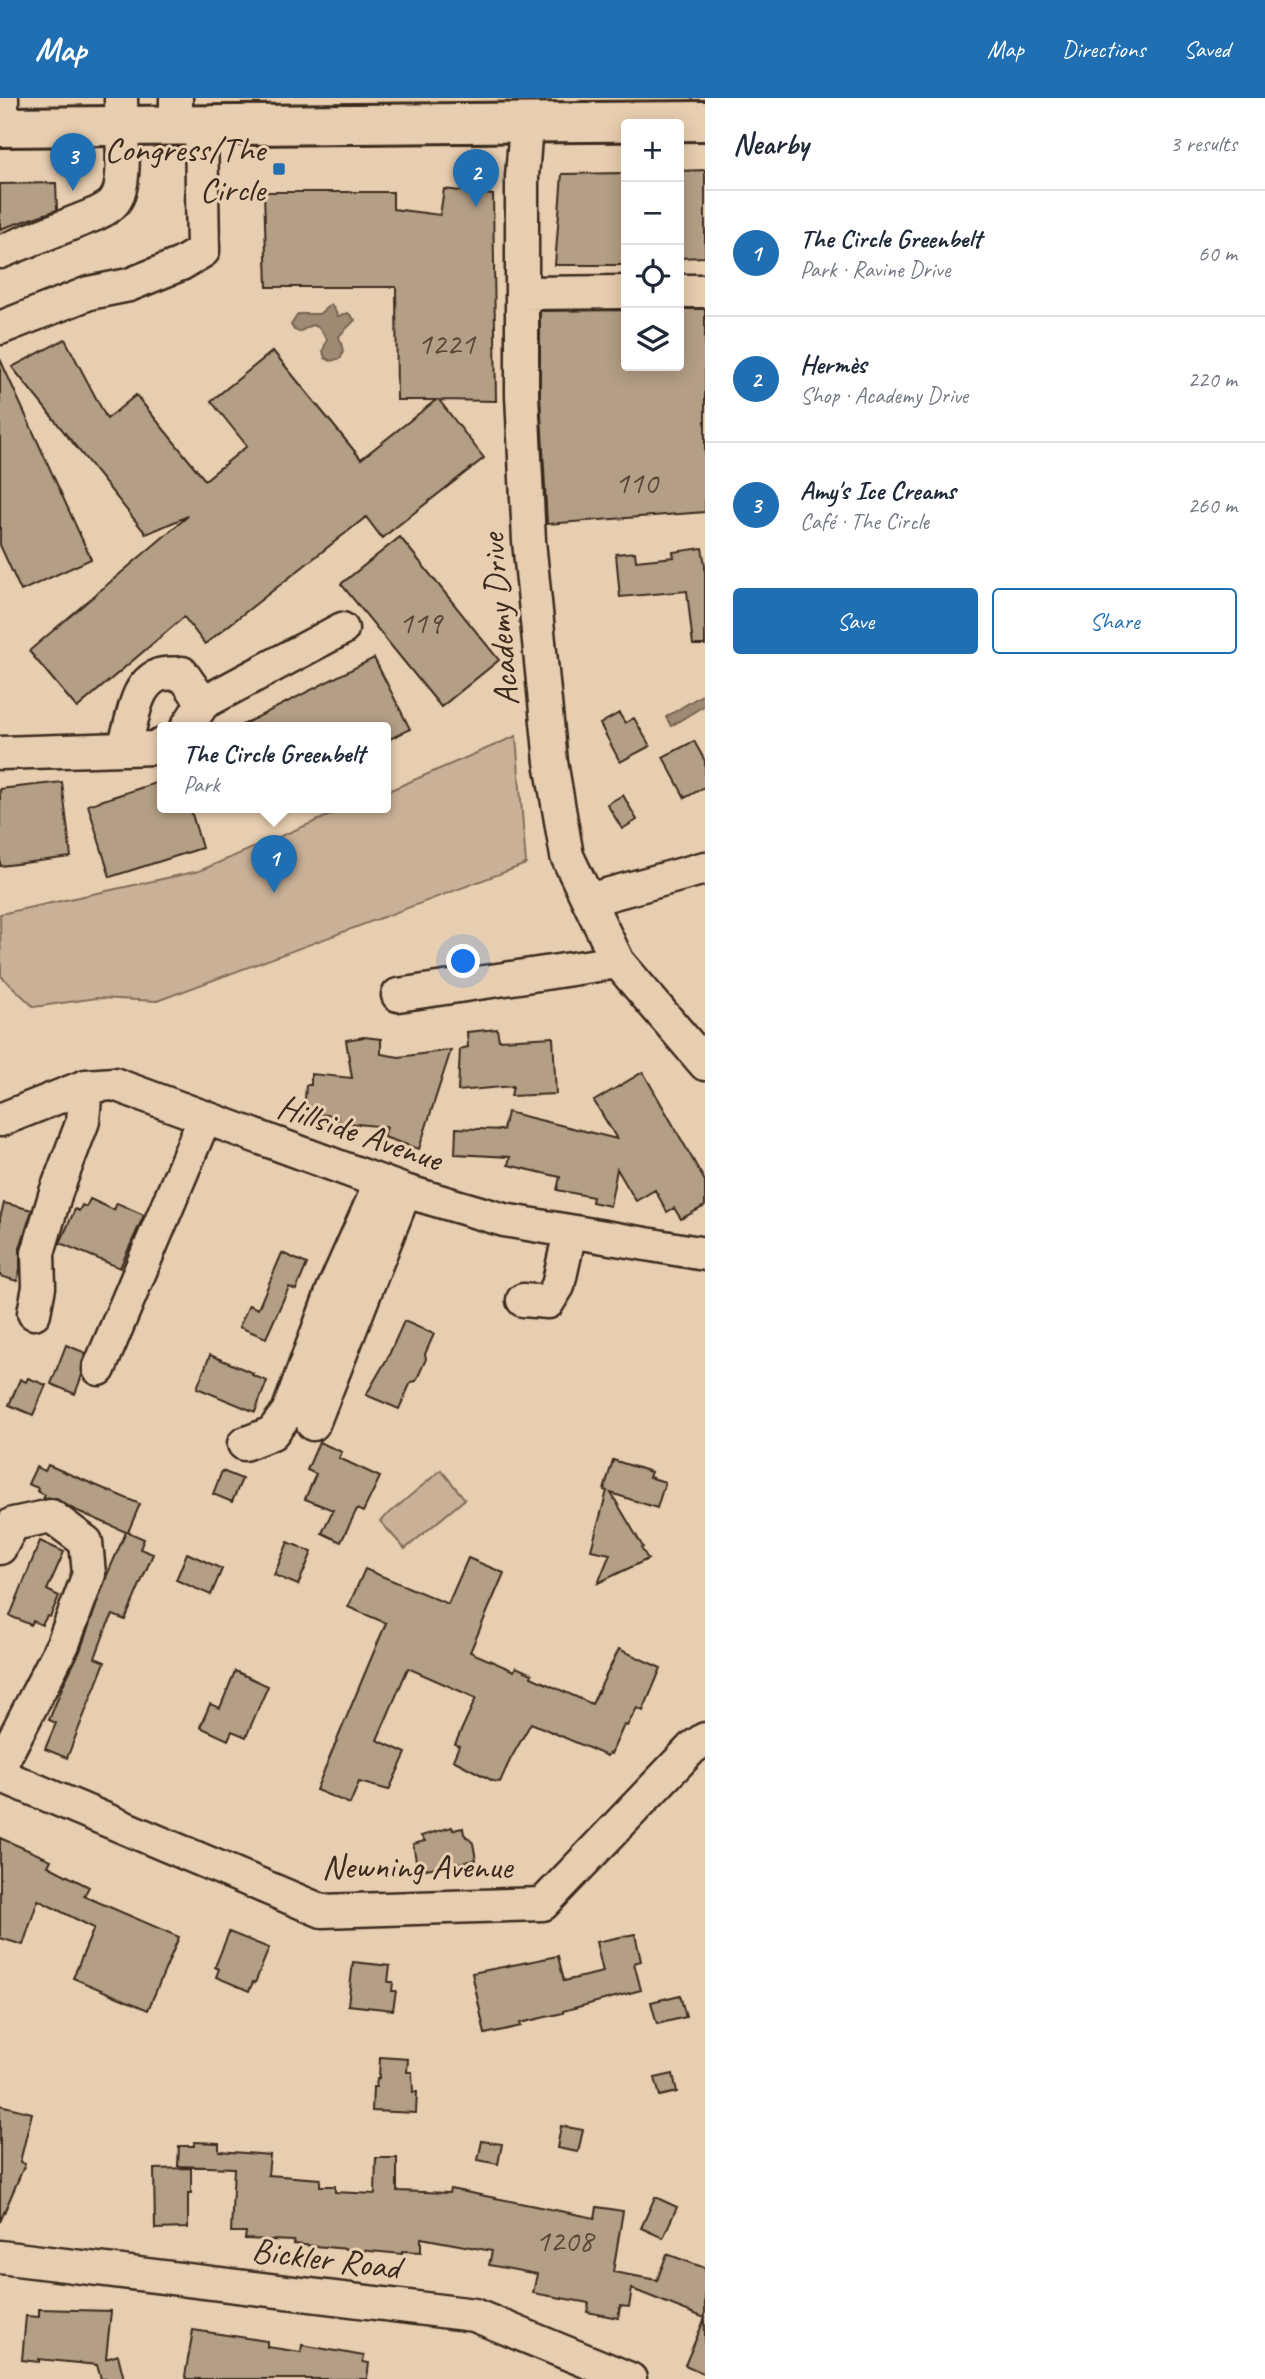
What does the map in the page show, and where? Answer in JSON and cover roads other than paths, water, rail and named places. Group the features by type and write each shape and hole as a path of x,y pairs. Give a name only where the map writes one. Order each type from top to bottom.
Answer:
{"main road":[{"path":"1,118 121,112 184,117 526,124 575,111 705,121"}],"street":[{"path":"0,252 110,207 122,184 121,112"},
{"path":"0,328 89,293 129,285 181,264 203,251 184,117"},
{"name":"Academy Drive","path":"526,124 522,177 522,394 529,541 551,762 567,856 618,962 705,1064"},
{"path":"684,291 705,291"},
{"path":"523,293 621,292"},
{"path":"122,749 129,736 139,692 159,676 182,673 195,715 342,629"},
{"path":"0,753 157,747"},
{"path":"588,900 705,868"},
{"path":"398,995 618,962"},
{"name":"Hillside Avenue","path":"0,1121 86,1086 114,1084 393,1186 504,1220 705,1254"},
{"path":"34,1313 38,1287 38,1253 56,1192 83,1121 86,1086"},
{"path":"99,1369 205,1117"},
{"path":"313,1424 393,1186"},
{"path":"244,1444 272,1433 288,1412 333,1290 393,1186"},
{"path":"523,1300 548,1302 558,1286 570,1232"},
{"path":"0,1548 13,1524 51,1516 86,1542 89,1574 63,1644 0,1766"},
{"name":"Newning Avenue","path":"0,1775 322,1911 543,1904 692,1748 705,1739"},
{"name":"Bickler Road","path":"0,2257 474,2315 630,2379"}],"place":[{"name":"Congress/The Circle","path":"279,169"},
{"name":"Amy's Ice Creams","path":"73,191"},
{"name":"Hermès","path":"476,207"},
{"name":"The Circle Greenbelt","path":"274,893"}]}
